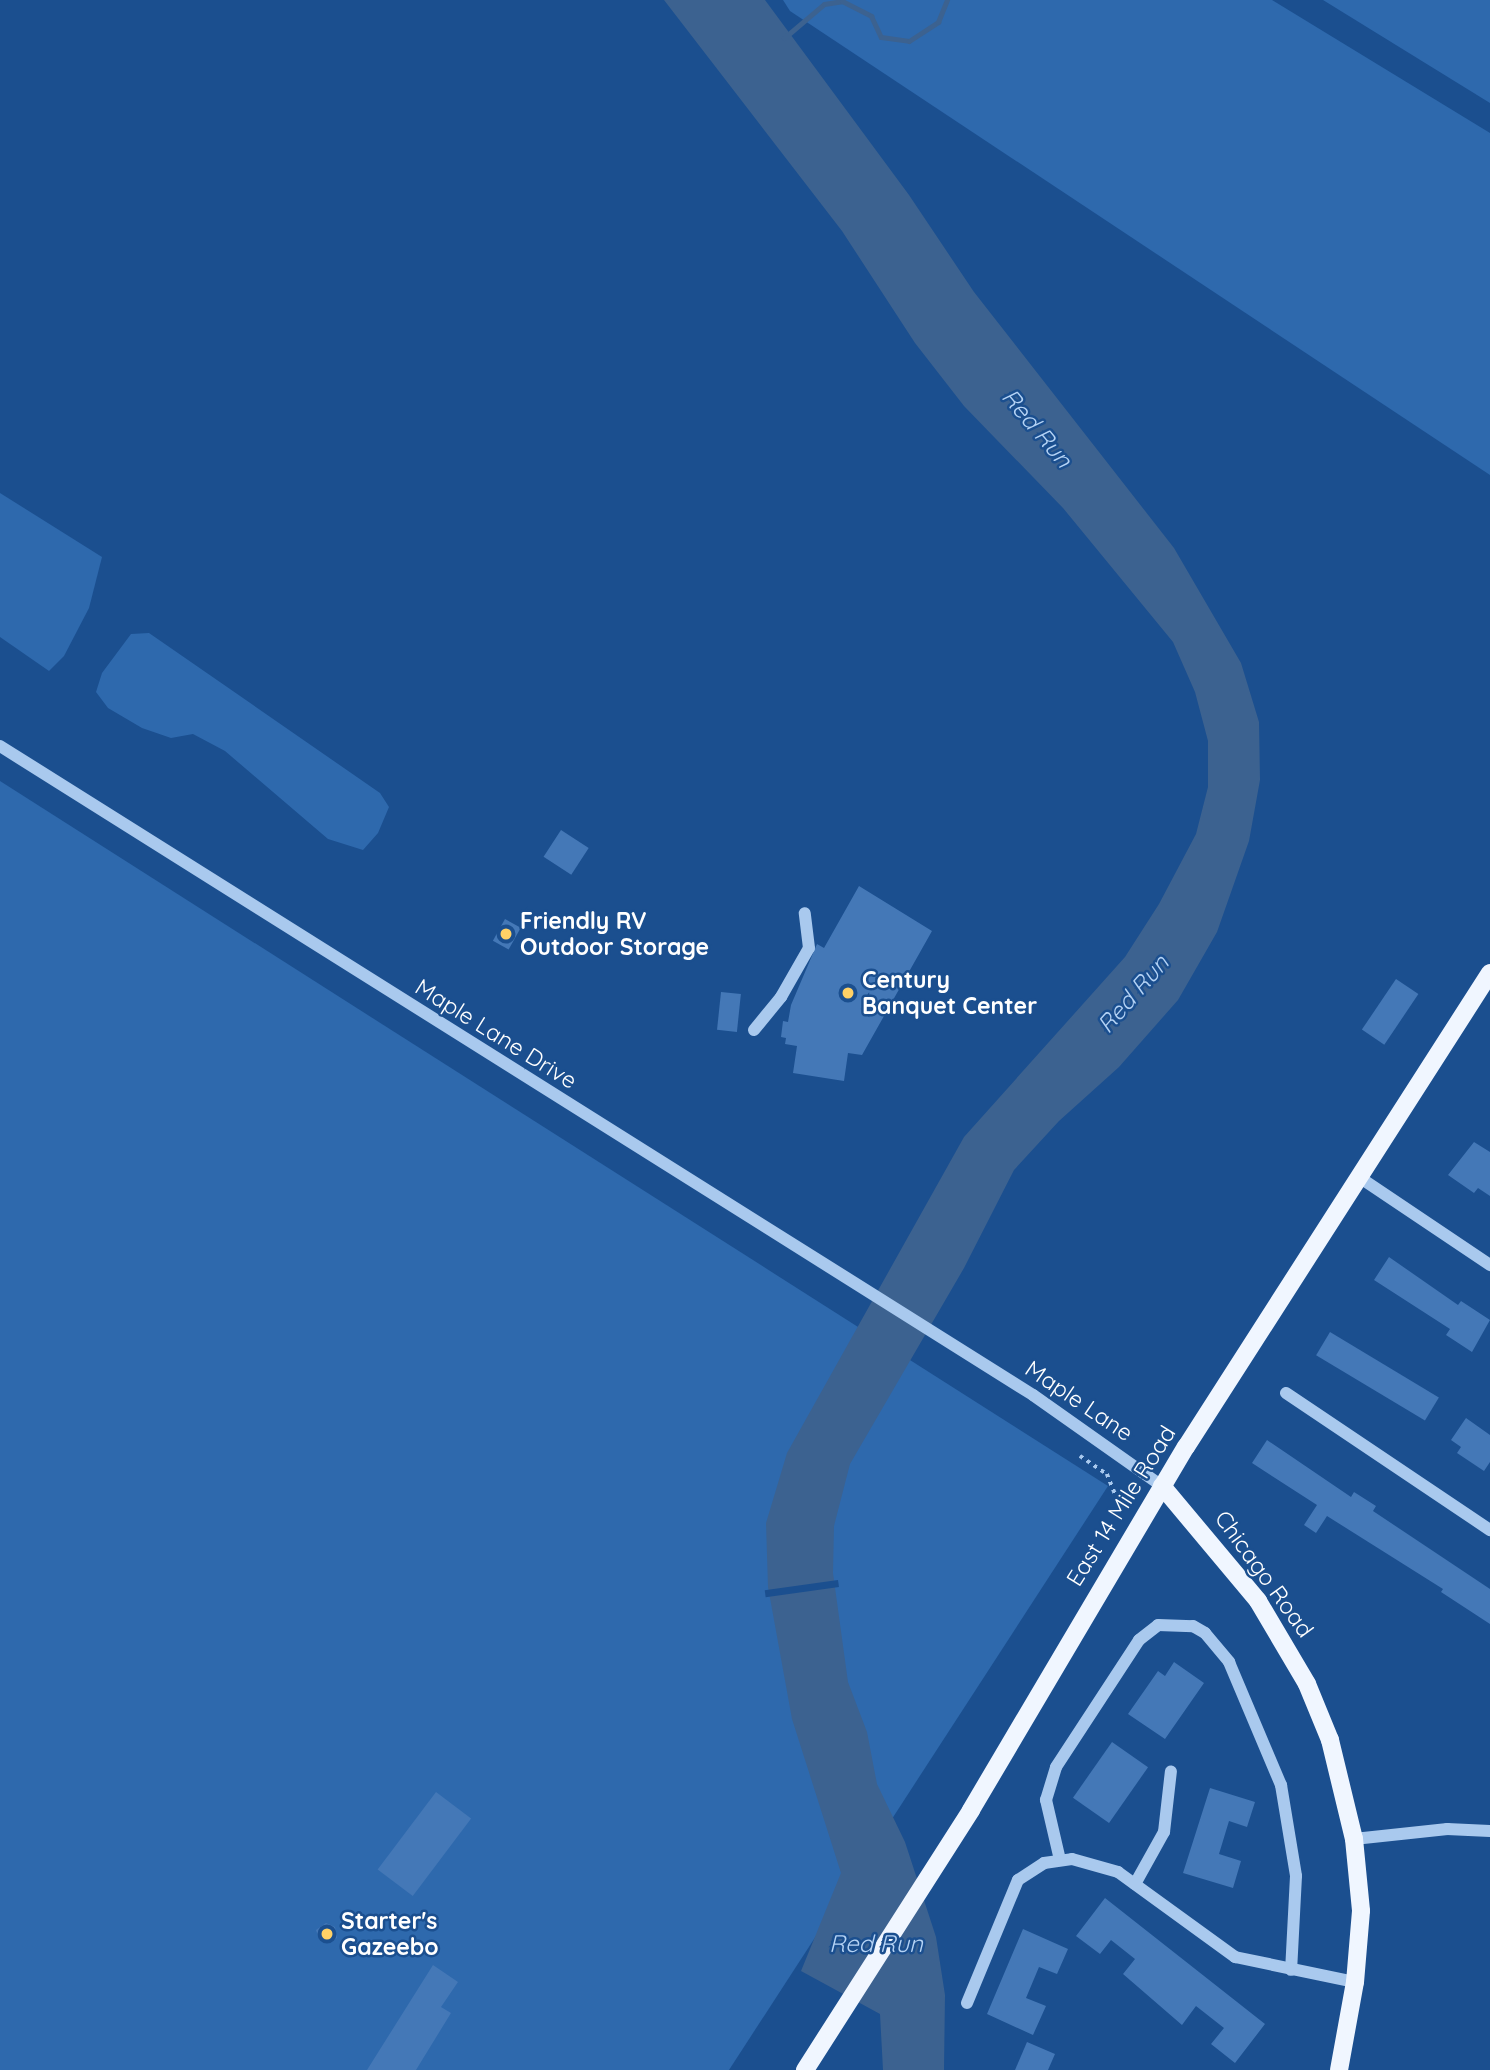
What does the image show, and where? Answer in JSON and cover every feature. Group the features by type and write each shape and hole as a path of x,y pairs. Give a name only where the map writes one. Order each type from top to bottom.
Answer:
{"main road":[{"name":"East 14 Mile Road","path":"808,2065 934,1868 1162,1486 1488,980"},
{"name":"Chicago Road","path":"1162,1486 1248,1586 1292,1655 1330,1740 1354,1839 1361,1911 1355,1982 1339,2070"}],"street":[{"name":"Maple Lane Drive","path":"0,746 970,1355"},
{"path":"754,1030 781,996 808,948 805,913"},
{"path":"1359,1177 1490,1265"},
{"name":"Maple Lane","path":"970,1355 1162,1486"},
{"path":"1286,1393 1490,1530"},
{"path":"1060,1860 1046,1800 1056,1767 1139,1640 1158,1625 1192,1626 1205,1633 1229,1662 1281,1785 1296,1876 1291,1970"},
{"path":"1135,1884 1164,1832 1171,1771"},
{"path":"1354,1839 1447,1829 1490,1831"},
{"path":"967,2003 1018,1880 1030,1869 1060,1860 1097,1863 1135,1884 1214,1946 1235,1957 1355,1982"}],"path":[{"path":"1080,1456 1107,1474 1113,1483 1119,1503"}],"shaded area":[{"path":"783,0 1272,0 1490,133 1490,475 790,11"},
{"path":"1323,0 1490,0 1490,103"},
{"path":"0,493 102,557 89,608 64,656 49,671 0,637"},
{"path":"149,633 380,793 389,807 378,833 363,850 328,839 225,751 193,734 171,738 142,728 108,708 96,692 102,673 131,634"},
{"path":"0,781 1108,1486 729,2070 0,2070"}],"water":[{"name":"Red Run","path":"664,0 765,0 909,195 974,292 1174,548 1241,663 1259,722 1260,780 1249,841 1217,932 1178,1000 1119,1067 1059,1121 1014,1170 964,1268 850,1464 834,1526 833,1573 848,1682 867,1732 877,1784 905,1842 936,1937 945,1995 944,2070 883,2070 880,2014 801,1971 841,1873 792,1719 768,1587 766,1523 787,1453 964,1137 1125,957 1159,904 1196,834 1208,787 1208,741 1195,692 1173,642 1063,508 964,406 915,343 842,231"}],"pier":[{"path":"838,1580 839,1587 766,1597 765,1590"}],"building":[{"path":"561,830 589,848 571,875 544,857"},
{"name":"Century Banquet Center","path":"859,886 932,931 862,1055 848,1053 844,1081 793,1073 797,1046 785,1044 786,1038 781,1037 783,1021 788,1022 791,1005 817,944 824,948"},
{"name":"Friendly RV Outdoor Storage","path":"505,919 521,928 509,950 493,941"},
{"path":"1396,979 1418,994 1384,1045 1362,1030"},
{"path":"721,992 741,994 737,1032 717,1030"},
{"path":"1474,1142 1490,1152 1490,1196 1478,1188 1474,1193 1448,1175"},
{"path":"1389,1257 1458,1305 1461,1301 1490,1320 1472,1352 1446,1335 1450,1329 1374,1280"},
{"path":"1330,1332 1439,1397 1425,1421 1316,1355"},
{"path":"1466,1418 1490,1435 1490,1462 1484,1471 1457,1453 1461,1447 1451,1440"},
{"path":"1267,1440 1351,1497 1354,1492 1376,1506 1373,1511 1490,1589 1490,1624 1441,1592 1443,1589 1327,1516 1316,1533 1304,1525 1317,1505 1252,1463"},
{"path":"1174,1662 1204,1683 1165,1739 1128,1714 1158,1671 1165,1676"},
{"path":"1112,1742 1148,1767 1109,1823 1073,1798"},
{"path":"1210,1788 1255,1802 1247,1827 1229,1821 1219,1854 1241,1861 1233,1888 1183,1873"},
{"path":"436,1792 471,1818 413,1896 378,1869"},
{"path":"1105,1898 1265,2024 1235,2063 1211,2044 1224,2028 1196,2006 1182,2025 1123,1974 1135,1959 1111,1940 1100,1954 1076,1936"},
{"name":"Starter's Gazeebo","path":"326,1923 335,1927 337,1938 328,1943 319,1939 316,1930"},
{"path":"1023,1929 1068,1949 1057,1974 1039,1967 1026,1998 1046,2006 1033,2035 987,2014"},
{"path":"433,1965 458,1982 441,2007 451,2013 416,2070 367,2070"},
{"path":"1027,2042 1055,2054 1048,2070 1015,2070"}],"waterway":[{"path":"784,38 824,4 842,1 871,16 881,37 909,41 938,22 947,0"}],"place":[{"name":"Friendly RV Outdoor Storage","path":"506,934"},
{"name":"Century Banquet Center","path":"848,993"},
{"name":"Starter's Gazeebo","path":"327,1934"}]}
